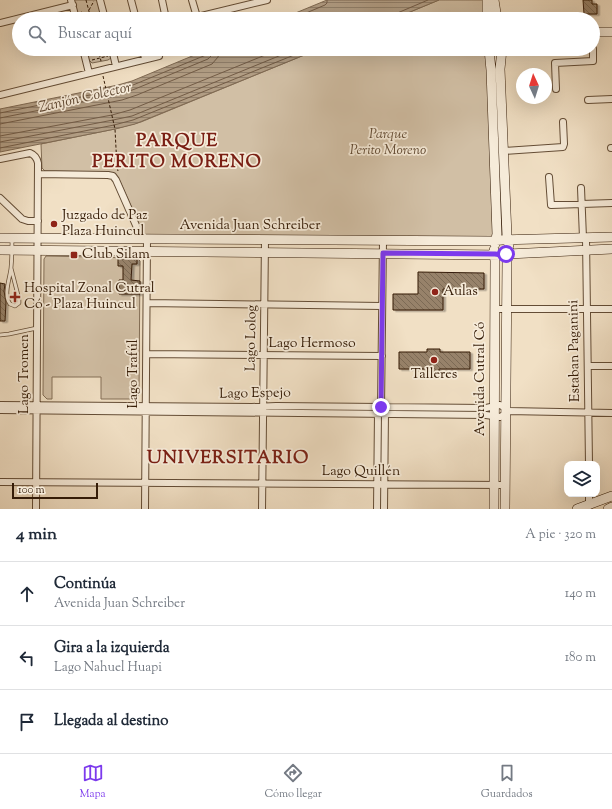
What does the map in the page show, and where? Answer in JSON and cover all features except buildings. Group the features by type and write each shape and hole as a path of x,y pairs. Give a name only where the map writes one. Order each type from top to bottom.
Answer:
{"main road":[{"path":"487,0 487,12"},
{"path":"494,0 496,12"},
{"path":"600,32 612,32"},
{"name":"Avenida Cutral Có","path":"489,56 492,70 497,234 502,247 507,309 505,509"},
{"name":"Avenida Cutral Có","path":"494,509 495,309 502,247 504,151 500,65 501,56"},
{"name":"Avenida Juan Schreiber","path":"0,250 383,253 502,247 584,238 612,237"},
{"name":"Avenida Juan Schreiber","path":"0,238 491,241 502,247 586,250 612,248"},
{"path":"577,509 589,507 612,496"},
{"path":"608,509 612,507"}],"street":[{"path":"100,0 103,12"},
{"path":"131,0 134,12"},
{"path":"162,0 165,12"},
{"path":"192,0 196,12"},
{"path":"216,12 267,0"},
{"path":"40,12 72,3"},
{"path":"0,23 12,20"},
{"path":"85,56 89,73"},
{"path":"112,56 116,66"},
{"path":"144,56 145,60"},
{"path":"0,95 159,56"},
{"path":"556,89 555,63 593,61 593,56"},
{"path":"588,100 612,99"},
{"path":"494,152 495,148 498,147 503,148 504,151 563,147 563,122"},
{"name":"Lago Tromen","path":"0,159 28,154 35,156 37,160 38,251 36,509"},
{"path":"38,174 115,174 116,180 145,239"},
{"path":"549,177 551,206 612,203"},
{"name":"Estaban Paganini","path":"581,188 586,250 589,461"},
{"path":"0,198 22,218 28,221 38,221"},
{"name":"Lago Trafúl","path":"145,239 147,252 145,509"},
{"name":"Lago Lolog","path":"262,509 265,240"},
{"path":"383,241 382,407 385,414 384,509"},
{"path":"147,303 382,306"},
{"path":"495,309 612,309"},
{"name":"Lago Hermoso","path":"146,354 382,356"},
{"path":"588,366 612,366"},
{"name":"Lago Espejo","path":"0,405 146,409 263,409 385,414 494,411 500,405 505,408 506,411"},
{"name":"Lago Espejo","path":"263,409 276,406 488,408 501,416 505,414 506,411"},
{"name":"Lago Espejo","path":"0,410 36,407"},
{"path":"377,509 378,414 379,409 382,407"},
{"name":"Lago Espejo","path":"506,411 612,413"},
{"name":"Lago Quillén","path":"0,482 505,485"}],"lane":[{"path":"11,268 19,299 19,303 15,306 10,304 8,300 12,238"},
{"path":"0,335 12,334 37,328"}],"path":[{"path":"86,0 88,10"},
{"path":"88,10 94,0"},
{"path":"89,60 104,56"},
{"path":"101,70 115,129 115,174"}],"green space":[{"path":"74,0 98,0 101,12 77,12"},
{"path":"439,0 485,0 485,12 410,12"},
{"path":"88,56 111,56 111,58 92,63"},
{"name":"Parque Perito Moreno","path":"302,56 486,56 493,237 145,235 119,179 115,174 109,172 45,171 42,168 41,144 115,129 141,122"},
{"path":"46,256 137,258 140,261 139,395 135,399 101,399 101,377 52,377 52,399 47,399 43,395 44,259"}],"water":[{"path":"327,0 439,0 410,12 298,12"},
{"name":"Zanjón Colector","path":"192,56 302,56 135,124 0,152 0,109 132,81"}],"place":[{"name":"Juzgado de Paz Plaza Huincul","path":"54,224"},
{"name":"Club Silam","path":"74,255"},
{"name":"Aulas","path":"435,292"},
{"name":"Hospital Zonal Cutral Có - Plaza Huincul","path":"15,297"},
{"name":"Talleres","path":"434,360"}],"district":[{"name":"PARQUE PERITO MORENO","path":"177,152"},
{"name":"UNIVERSITARIO","path":"228,459"}],"route":[{"path":"381,407 383,253 506,254"}]}
